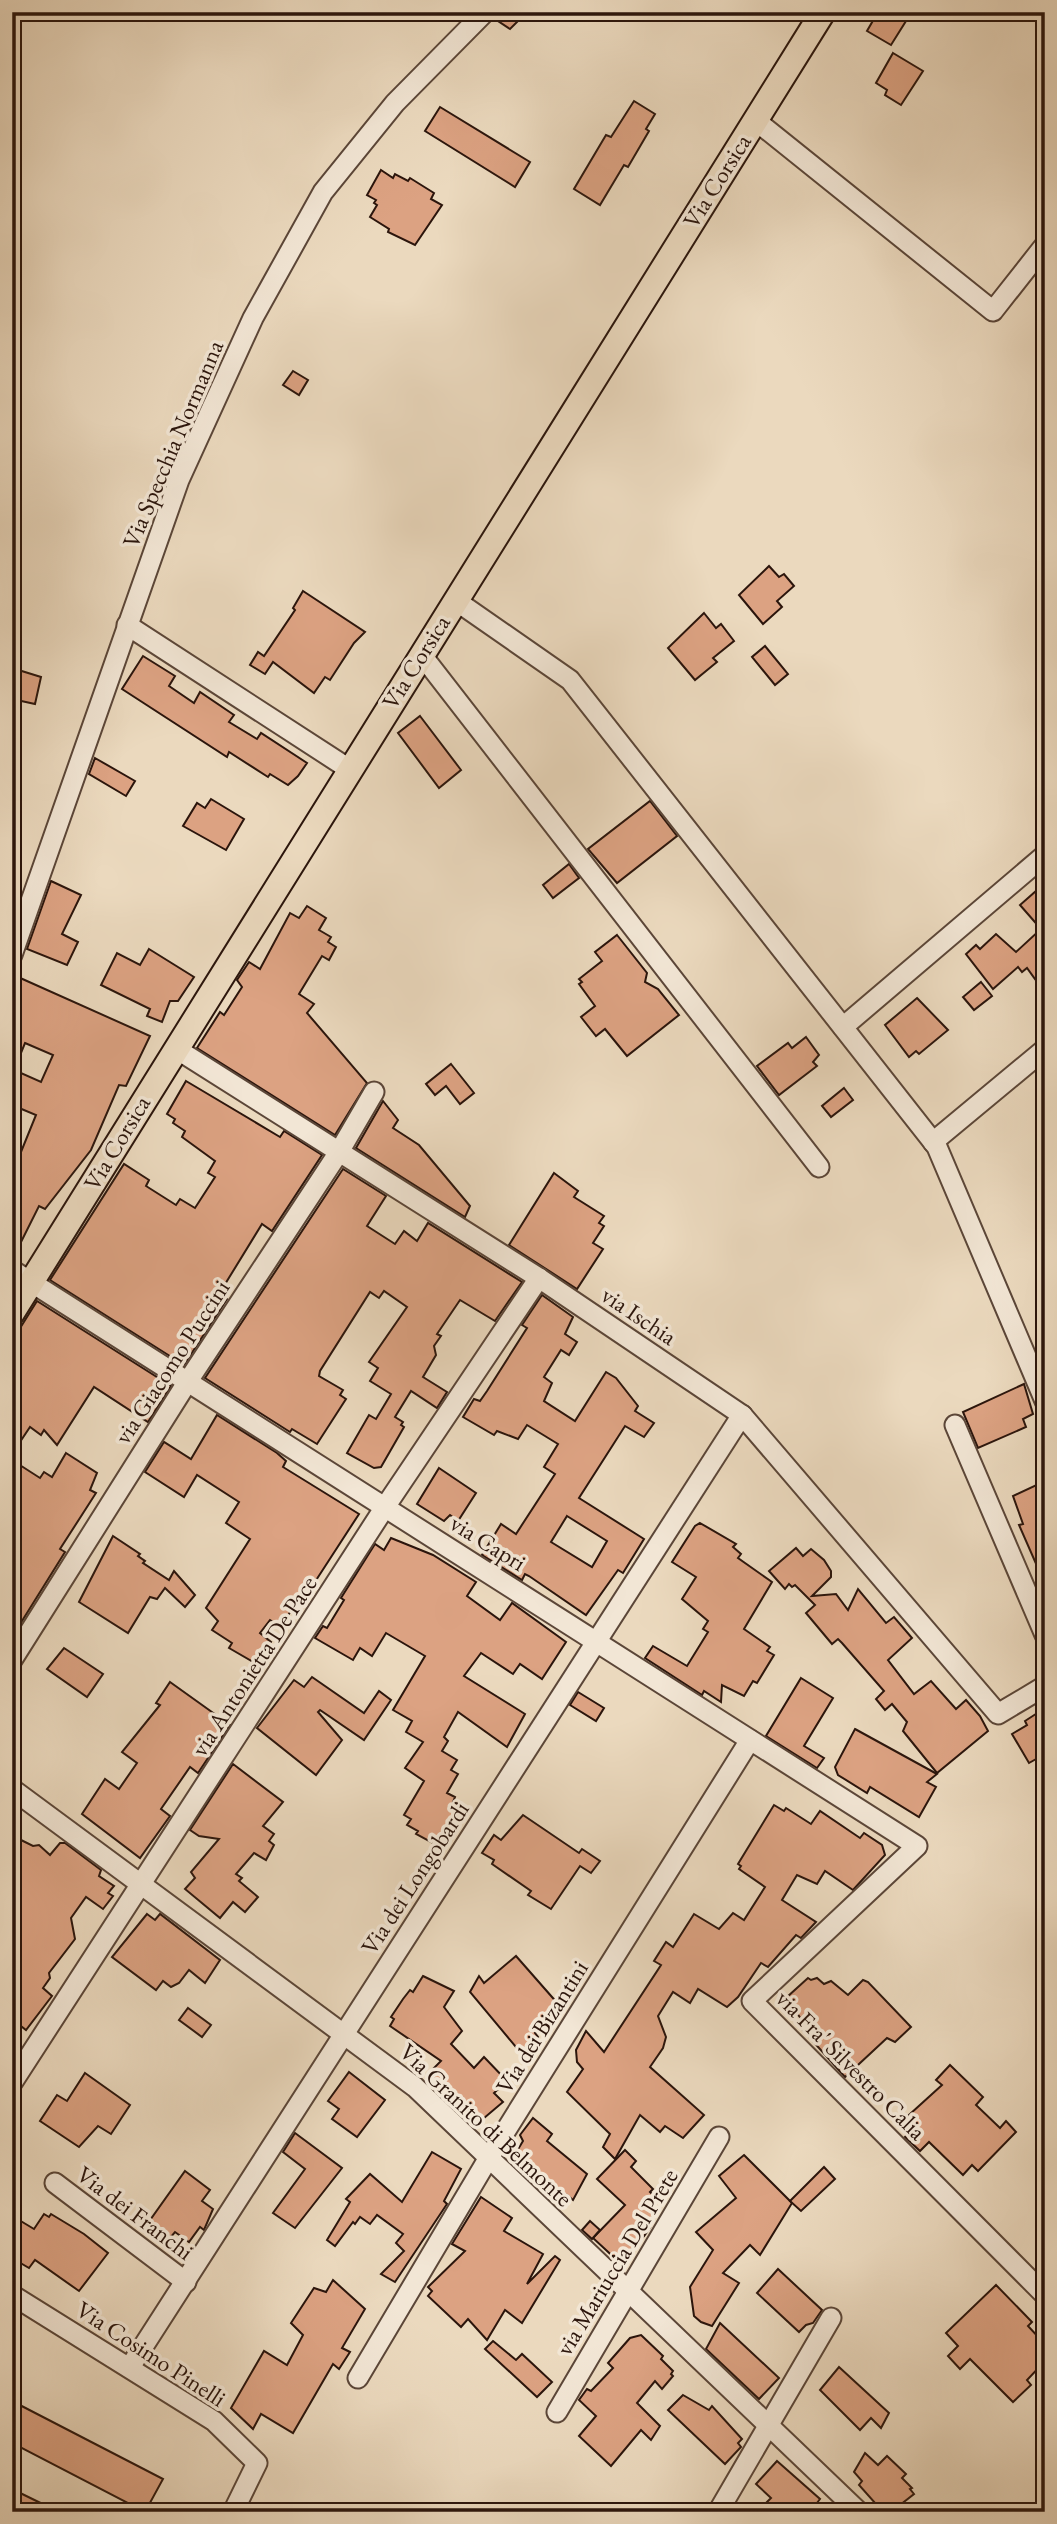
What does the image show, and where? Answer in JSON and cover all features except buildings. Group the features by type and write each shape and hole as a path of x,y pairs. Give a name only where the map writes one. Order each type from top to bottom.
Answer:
{"main road":[{"name":"Via Corsica","path":"12,1313 22,1276 174,1048 823,12"}],"street":[{"name":"Via Specchia Normanna","path":"12,955 127,625 190,455 253,318 323,192 395,103 485,12"},
{"path":"755,120 993,311 1045,246"},
{"path":"455,600 570,680 933,1142 1045,1401"},
{"path":"127,625 349,769"},
{"path":"421,654 819,1167"},
{"path":"843,1027 1045,855"},
{"name":"via Ischia","path":"174,1048 539,1278 742,1415 998,1714 1045,1686"},
{"path":"933,1142 1045,1049"},
{"name":"via Giacomo Puccini","path":"12,1660 188,1381 339,1152 374,1092"},
{"name":"via Capri","path":"22,1276 917,1846"},
{"name":"via Antonietta De Pace","path":"12,2083 385,1507 539,1278"},
{"name":"Via dei Longobardi","path":"130,2367 742,1415"},
{"path":"955,1424 1045,1635"},
{"name":"Via dei Bizantini","path":"358,2378 488,2159 750,1740"},
{"name":"Via Granito di Belmonte","path":"12,1789 415,2087 859,2512"},
{"name":"via Fra' Silvestro Calia","path":"917,1846 752,2001 1045,2295"},
{"name":"via Mariuccia Del Prete","path":"556,2412 719,2137"},
{"name":"Via dei Franchi","path":"55,2183 186,2281"},
{"name":"Via Cosimo Pinelli","path":"12,2295 214,2421 257,2463 233,2512"},
{"path":"719,2512 831,2318"}]}
